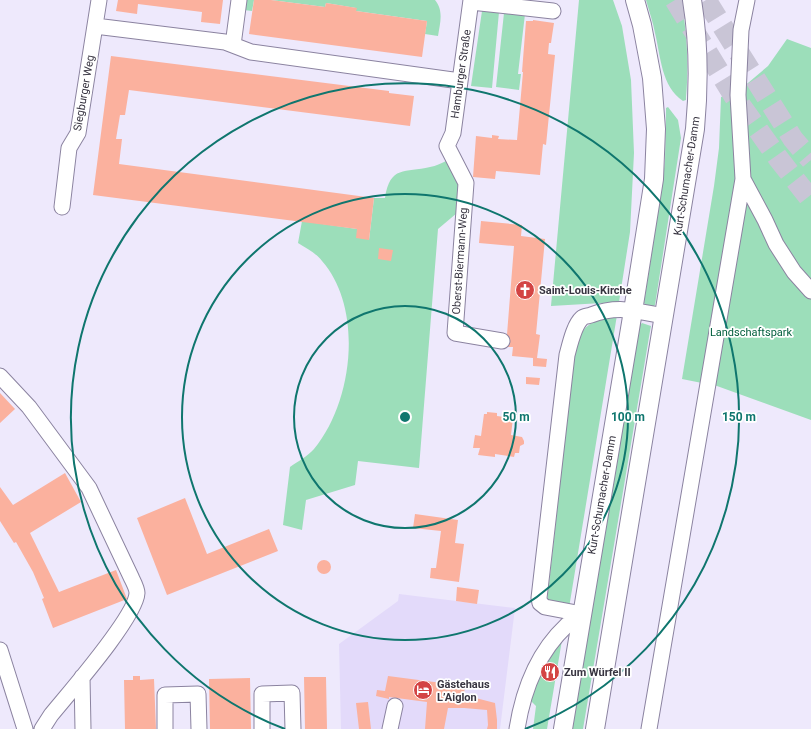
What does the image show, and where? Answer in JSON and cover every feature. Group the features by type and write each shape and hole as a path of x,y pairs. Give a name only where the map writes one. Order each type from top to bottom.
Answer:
{"main road":[{"name":"Kurt-Schumacher-Damm","path":"563,729 652,198 656,129 655,108 649,55 635,0"},
{"name":"Kurt-Schumacher-Damm","path":"595,729 692,151 697,107 698,49 692,0"}],"lane":[{"name":"Siegburger Weg","path":"62,207 69,148 78,133 99,0"},
{"path":"233,45 239,0"},
{"path":"650,729 743,179 738,95 741,30 747,0"},
{"path":"471,1 554,11"},
{"name":"Hamburger Straße","path":"447,146 453,133 471,1"},
{"path":"95,26 225,42 251,52 460,81"},
{"name":"Oberst-Biermann-Weg","path":"447,146 466,183 455,333 502,341"},
{"path":"743,179 776,244 794,272 811,291"},
{"path":"582,614 545,607 540,603 539,598 567,355 573,332 582,318 610,309 620,308 664,316"},
{"path":"0,376 29,407 89,488 132,579 137,593 129,613 118,631 50,715 42,729"},
{"path":"517,729 520,710 533,671 548,646 567,624 582,614"},
{"path":"0,650 25,729"},
{"path":"82,677 83,729"},
{"path":"262,729 262,694 292,693 293,729"},
{"path":"165,729 165,694 198,694 199,729"},
{"path":"390,729 395,706"}],"shaded area":[{"path":"399,594 515,608 500,729 341,729 339,644 398,601"}],"green space":[{"path":"245,0 254,0 252,11 244,10"},
{"path":"271,0 435,0 440,8 438,36 425,34 427,21 356,11 356,8 326,3 325,7"},
{"path":"579,0 613,0 622,26 631,80 634,153 630,232 619,302 551,306"},
{"path":"646,0 681,0 687,48 686,100 683,101 676,95 666,79"},
{"path":"482,11 499,12 492,88 471,86"},
{"path":"504,13 525,14 518,74 521,74 519,90 496,87"},
{"name":"Landschaftspark","path":"787,39 811,48 811,420 717,386 682,379 714,186 719,148 721,97 742,88 768,66"},
{"path":"668,107 678,120 681,138 655,305 653,307 647,306 644,303 662,187 665,160 666,108"},
{"path":"448,160 460,176 457,213 438,229 419,468 358,461 355,485 306,500 302,530 283,525 290,467 312,452 327,429 338,407 345,382 348,355 348,329 344,304 335,281 320,258 298,243 302,221 357,229 369,240 374,198 385,198 387,187 395,175 400,172 434,166"},
{"path":"617,315 569,608 547,602 575,347 586,327 595,321"},
{"path":"642,323 651,326 583,729 571,729 640,325"},
{"path":"562,640 547,729 533,729 536,706 527,697 545,663"}],"building":[{"path":"118,0 223,0 220,24 201,22 202,12 138,4 137,14 116,11"},
{"path":"254,0 271,0 325,7 326,3 357,8 356,11 427,21 422,57 249,34"},
{"path":"533,20 554,23 548,54 555,55 546,145 543,144 540,175 496,171 495,179 473,177 476,136 492,138 492,135 499,136 498,139 517,140 526,21"},
{"path":"111,56 389,91 389,93 414,96 410,126 129,90 125,115 120,115 116,139 122,139 119,164 374,198 369,240 356,238 357,229 93,195"},
{"name":"Saint-Louis-Kirche","path":"481,221 522,225 521,236 545,239 536,334 540,335 537,358 547,359 546,367 533,366 533,358 512,356 513,347 506,347 514,246 479,243"},
{"path":"379,248 393,250 391,261 378,259"},
{"path":"526,377 540,378 539,385 526,384"},
{"path":"0,393 15,409 0,423"},
{"path":"487,412 497,413 497,416 513,418 511,435 522,437 524,441 524,444 520,446 519,453 515,453 514,457 495,454 495,457 478,455 480,448 473,448 475,435 481,436 484,414 487,414"},
{"path":"65,473 81,502 30,533 59,592 116,570 127,599 53,628 42,599 44,598 33,572 16,542 14,543 0,521 0,487 13,505"},
{"path":"185,498 207,554 269,529 278,551 167,595 137,518"},
{"path":"415,514 458,520 455,543 464,544 459,582 430,578 431,568 436,568 441,531 413,528"},
{"path":"324,560 329,562 331,567 329,572 324,574 319,572 317,567 319,562"},
{"path":"457,587 479,590 477,604 456,601"},
{"path":"133,676 140,676 140,680 154,679 156,729 125,729 124,680 133,680"},
{"path":"388,676 465,686 464,695 495,703 497,729 487,729 487,710 448,708 444,729 425,729 427,702 389,697 389,699 376,696 377,690 385,691"},
{"path":"304,677 326,677 327,729 305,729"},
{"path":"250,678 251,729 210,729 209,679"},
{"path":"368,702 371,729 359,729 356,703"}],"tunnel":[{"path":"675,0 734,96 778,158 811,200"},
{"path":"706,0 793,139 811,160"}],"place":[{"name":"Saint-Louis-Kirche","path":"525,290"},
{"name":"Zum Würfel II","path":"550,672"},
{"name":"Gästehaus L’Aiglon","path":"423,690"}]}
